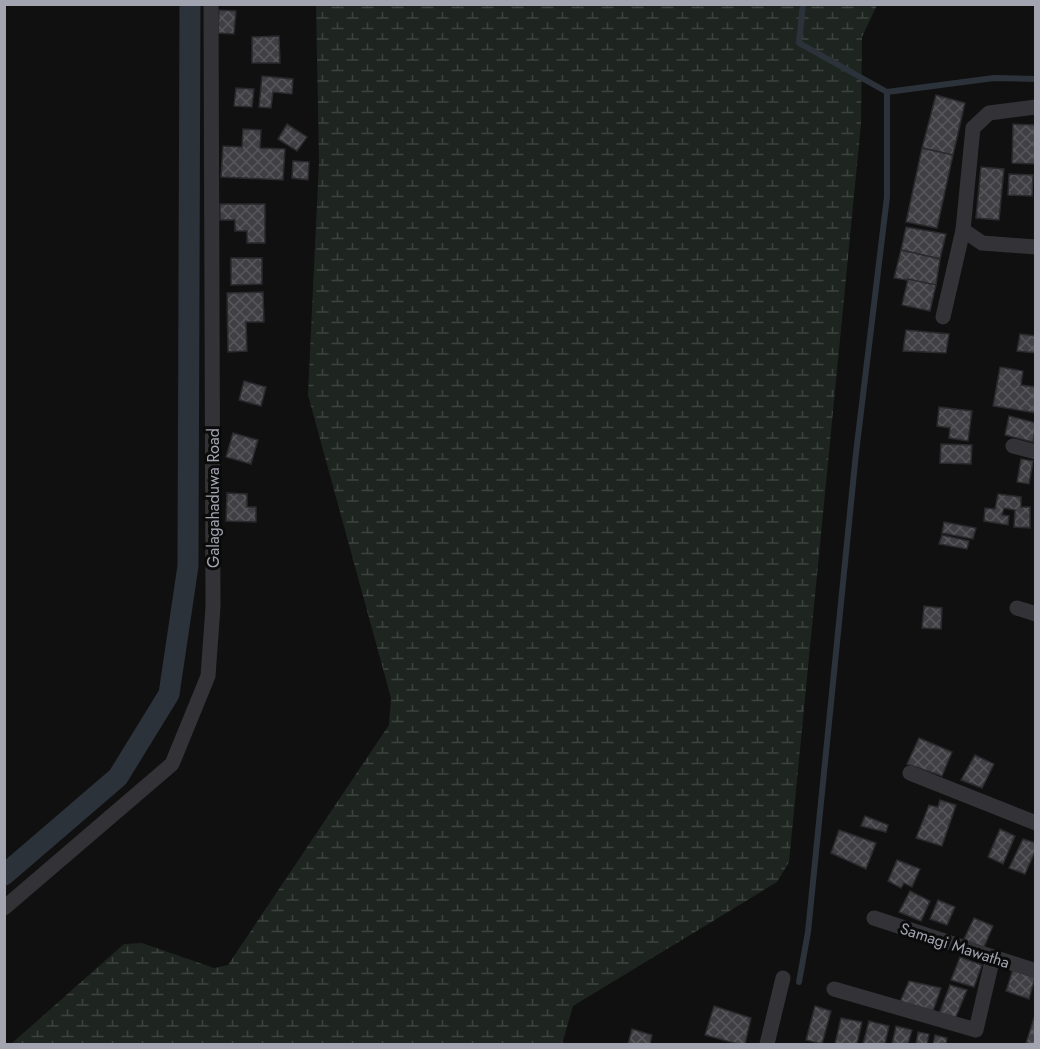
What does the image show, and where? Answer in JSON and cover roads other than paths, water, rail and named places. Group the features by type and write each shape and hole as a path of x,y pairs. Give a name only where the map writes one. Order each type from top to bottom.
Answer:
{"street":[{"name":"Galagahaduwa Road","path":"4,908 172,764 208,676 213,607 211,4"},
{"path":"943,317 963,230 973,128 989,113 1035,107"},
{"path":"963,230 982,243 1035,247"},
{"path":"1012,446 1035,452"},
{"path":"1017,608 1035,614"},
{"path":"910,773 1035,823"},
{"name":"Samagi Mawatha","path":"874,918 1035,971"},
{"path":"834,989 976,1030 993,957"},
{"path":"767,1044 783,978"}],"waterway":[{"path":"4,875 118,777 169,694 188,566 190,4"},
{"path":"799,982 808,932 856,453 887,197 887,92 799,43 803,4"},
{"path":"887,92 994,78 1036,79"}]}
